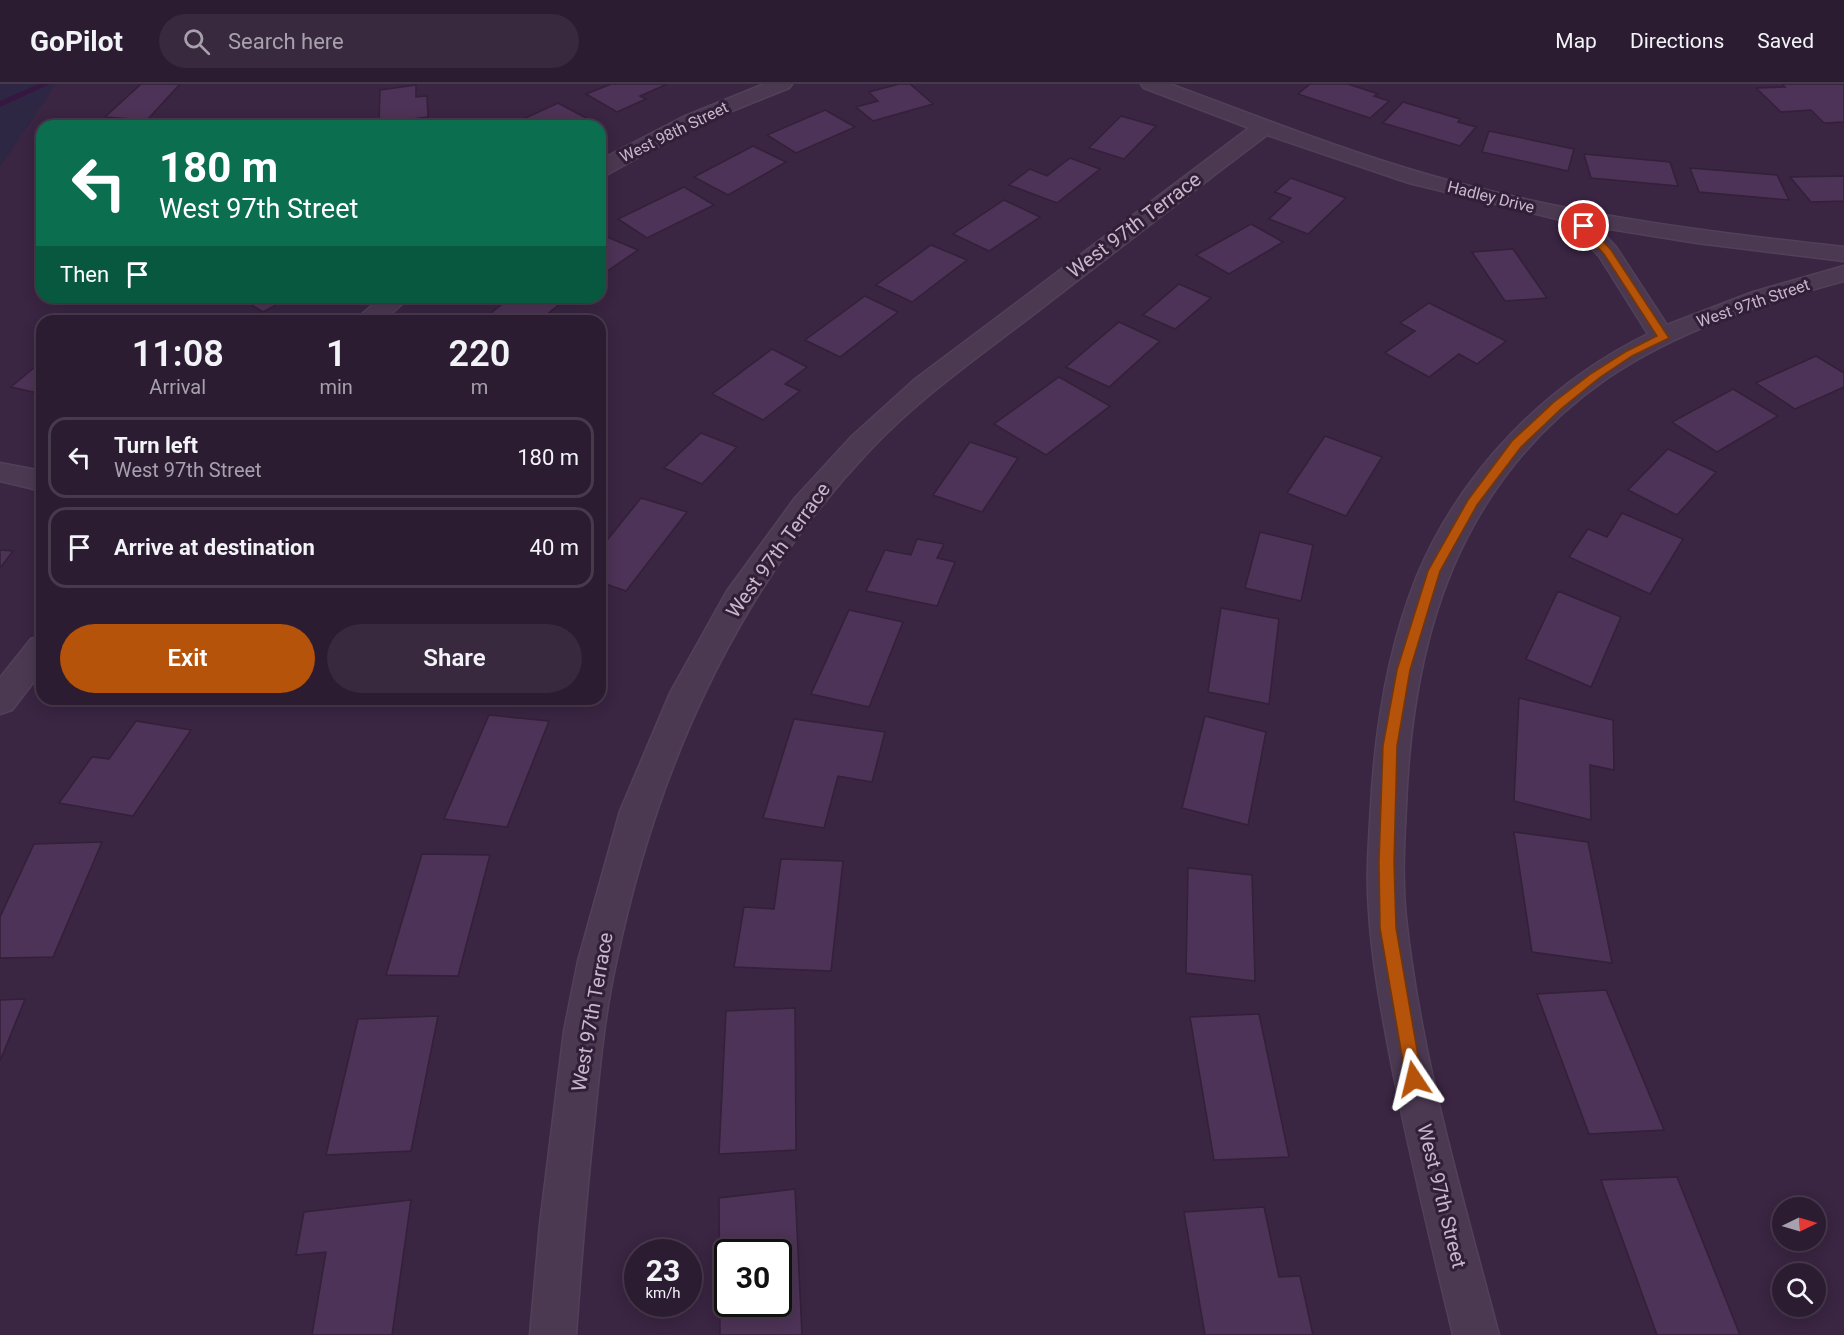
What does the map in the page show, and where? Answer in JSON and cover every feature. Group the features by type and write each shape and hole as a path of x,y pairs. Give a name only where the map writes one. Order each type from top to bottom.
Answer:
{"street":[{"name":"West 98th Street","path":"606,165 690,121 782,84"},
{"name":"Hadley Drive","path":"1151,84 1265,126 1435,183 1574,217 1676,234 1844,254"},
{"name":"West 97th Terrace","path":"553,1335 562,1224 580,1065 597,961 638,811 686,693 738,599 805,505 862,442 923,386 1265,126"},
{"path":"1574,217 1608,252 1664,338"},
{"name":"West 97th Street","path":"1476,1335 1418,1100 1388,928 1386,862 1390,746 1404,670 1434,571 1472,503 1516,444 1558,405 1595,376 1629,354 1714,314 1798,285 1844,273"},
{"path":"375,315 390,303"},
{"path":"0,472 36,480"},
{"path":"0,701 36,656"}],"shaded area":[{"path":"0,84 56,84 0,167"}],"building":[{"path":"141,84 180,84 147,120 105,117"},
{"path":"611,84 667,84 640,96 646,99 617,112 586,94"},
{"path":"899,84 910,84 933,104 873,121 856,107 878,101 869,92"},
{"path":"1310,84 1348,84 1378,94 1374,96 1389,101 1370,118 1298,94"},
{"path":"1782,84 1844,84 1844,122 1824,123 1811,110 1781,112 1756,88 1785,87"},
{"path":"416,85 416,97 427,96 428,117 379,120 380,90"},
{"path":"1403,102 1460,119 1458,122 1476,127 1460,146 1383,123"},
{"path":"558,103 588,119 586,120 521,120"},
{"path":"825,110 855,127 796,153 767,135"},
{"path":"1121,116 1156,126 1124,159 1089,148"},
{"path":"1489,131 1574,149 1568,171 1482,152"},
{"path":"753,146 786,162 728,195 694,177"},
{"path":"1584,154 1670,162 1678,186 1591,178"},
{"path":"1070,158 1100,169 1057,203 1009,185 1030,169 1047,176"},
{"path":"1690,168 1777,175 1789,200 1699,192"},
{"path":"1844,176 1844,201 1811,202 1790,177"},
{"path":"1291,178 1346,198 1308,234 1269,219 1291,198 1275,192"},
{"path":"684,187 714,205 647,238 618,219"},
{"path":"1004,200 1040,217 989,251 953,234"},
{"path":"1251,224 1283,242 1229,274 1196,255"},
{"path":"606,237 638,250 606,272"},
{"path":"931,245 967,260 912,302 876,285"},
{"path":"1513,249 1547,298 1505,301 1472,252"},
{"path":"1179,284 1211,298 1175,329 1143,315"},
{"path":"865,296 898,312 840,357 805,340"},
{"path":"249,303 280,303 263,312"},
{"path":"504,303 561,303 546,315 488,315"},
{"path":"1429,303 1506,341 1477,364 1459,354 1429,377 1385,353 1415,331 1400,323"},
{"path":"1119,322 1160,341 1109,387 1066,367"},
{"path":"772,349 807,367 785,384 800,391 763,420 712,394"},
{"path":"1816,356 1844,373 1844,387 1795,409 1756,383"},
{"path":"36,366 36,393 11,387"},
{"path":"1059,377 1110,406 1046,455 994,424"},
{"path":"1733,389 1778,416 1717,452 1672,422"},
{"path":"701,433 737,447 702,484 664,468"},
{"path":"1325,436 1382,457 1346,516 1287,493"},
{"path":"970,442 1018,458 982,512 933,495"},
{"path":"1668,449 1716,472 1677,515 1628,490"},
{"path":"641,498 687,512 626,591 606,584 606,542"},
{"path":"1622,513 1683,539 1650,594 1569,557 1588,529 1607,537"},
{"path":"1260,532 1313,545 1301,601 1245,588"},
{"path":"917,539 944,544 937,558 955,562 937,606 866,591 885,550 911,555"},
{"path":"0,550 13,551 0,568"},
{"path":"1558,591 1621,617 1591,687 1526,659"},
{"path":"1221,608 1279,619 1269,704 1208,692"},
{"path":"849,610 903,622 869,707 811,694"},
{"path":"1519,698 1613,720 1614,770 1590,765 1591,820 1514,801"},
{"path":"489,715 549,721 507,827 444,819"},
{"path":"1205,716 1266,732 1248,825 1182,808"},
{"path":"794,719 885,732 872,782 838,776 824,828 763,818"},
{"path":"136,721 191,730 133,816 59,803 92,757 109,759"},
{"path":"1514,832 1588,842 1612,963 1532,952"},
{"path":"102,842 53,957 0,958 0,917 34,844"},
{"path":"422,854 490,855 458,976 386,975"},
{"path":"781,859 843,861 831,971 734,967 744,907 774,909"},
{"path":"1188,868 1252,875 1255,981 1186,973"},
{"path":"1606,990 1664,1130 1589,1134 1537,994"},
{"path":"25,999 0,1061 0,1000"},
{"path":"795,1008 796,1150 719,1154 726,1011"},
{"path":"1259,1014 1289,1157 1214,1160 1190,1017"},
{"path":"438,1016 411,1151 326,1155 358,1019"},
{"path":"1677,1177 1740,1335 1657,1335 1601,1180"},
{"path":"795,1189 802,1335 720,1335 720,1317 792,1317 792,1239 719,1239 719,1198"},
{"path":"411,1200 392,1335 312,1335 326,1252 296,1255 304,1212"},
{"path":"1264,1207 1279,1277 1300,1276 1313,1335 1205,1335 1184,1212"}],"waterway":[{"path":"0,104 46,84"}],"route":[{"path":"1414,1079 1388,928 1386,862 1390,746 1404,670 1434,571 1472,503 1516,444 1558,405 1595,376 1629,354 1664,338 1608,252 1584,226"}]}
